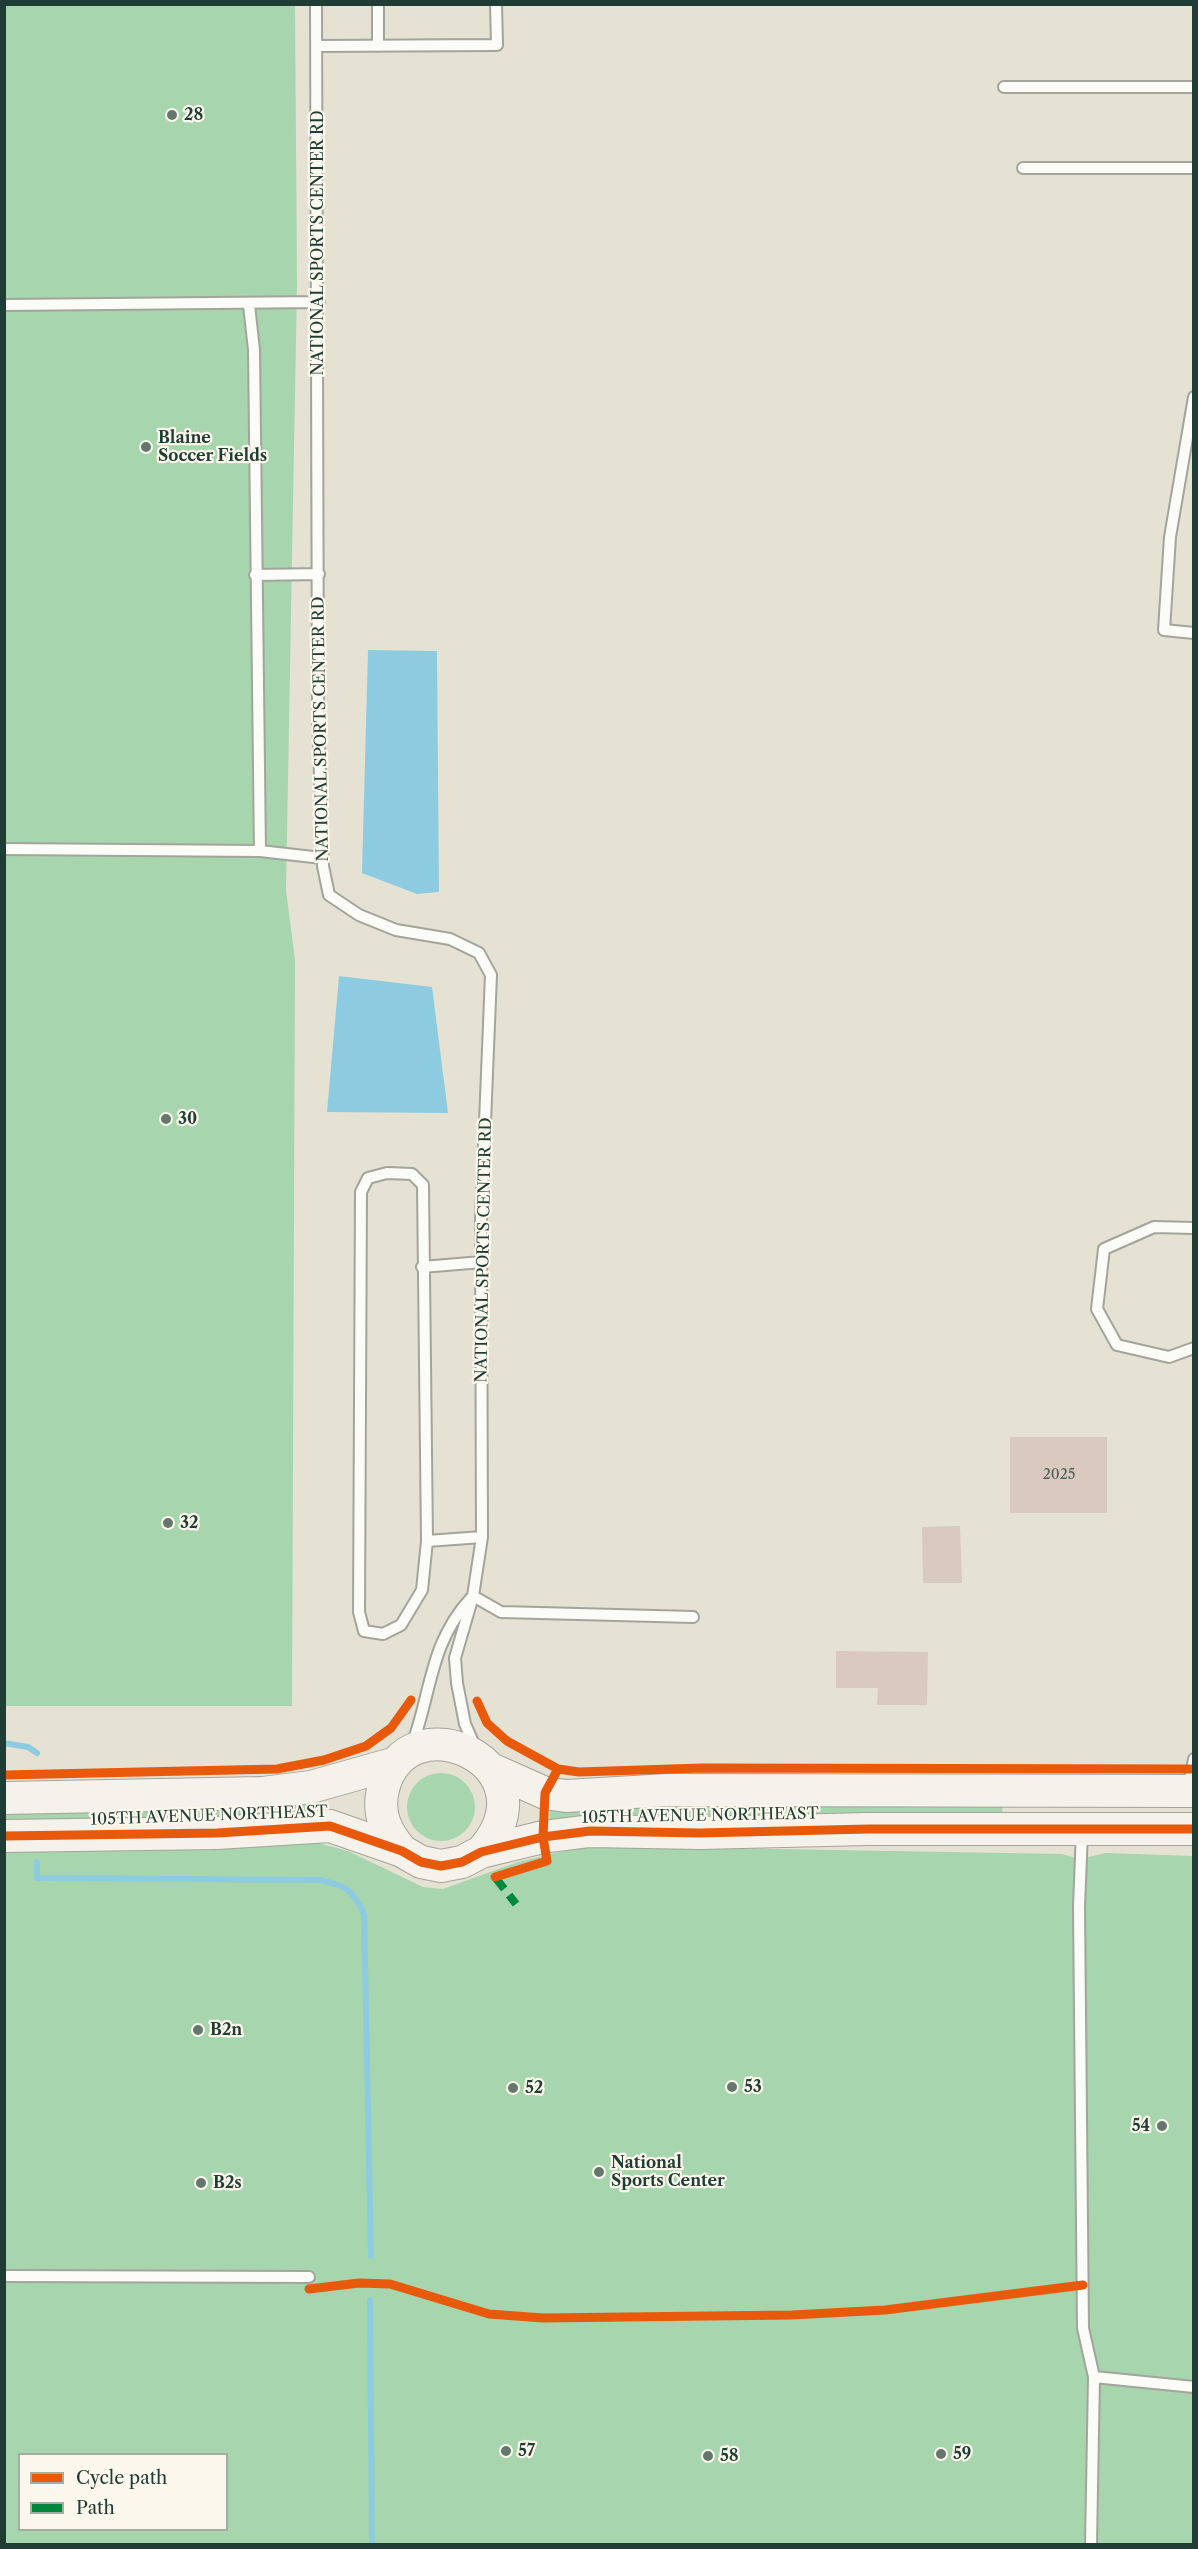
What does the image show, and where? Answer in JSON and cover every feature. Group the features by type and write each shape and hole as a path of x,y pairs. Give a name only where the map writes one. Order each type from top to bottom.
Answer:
{"street":[{"name":"105TH AVENUE NORTHEAST","path":"4,1798 263,1794 311,1787 403,1758 423,1747 452,1745 545,1794 567,1796 668,1790 1191,1791"},
{"path":"402,1851 389,1836 382,1819 381,1800 385,1781 403,1758"},
{"path":"481,1852 497,1830 503,1803 500,1785 485,1763"},
{"name":"105TH AVENUE NORTHEAST","path":"4,1836 217,1833 330,1826 402,1851 421,1862 441,1866 462,1862 481,1852 543,1837 590,1831 700,1833 1082,1828 1194,1829"}],"lane":[{"name":"NATIONAL SPORTS CENTER RD","path":"316,4 318,714 322,858 329,895 359,915 396,930 450,939 479,953 491,975 482,1262 482,1537 473,1596 455,1658 465,1724 485,1763"},
{"path":"378,4 378,46"},
{"path":"317,46 496,45 496,4"},
{"path":"1004,87 1194,87"},
{"path":"1023,168 1194,168"},
{"path":"4,305 249,305 318,302"},
{"path":"249,305 254,350 260,851"},
{"path":"1194,397 1170,537 1164,630 1194,633"},
{"path":"255,575 318,573"},
{"path":"4,849 260,851 322,858"},
{"path":"387,1173 412,1174 423,1185 422,1267 427,1541 422,1590 401,1625 383,1634 364,1631 359,1612 361,1192 368,1178 387,1173"},
{"path":"1194,1228 1154,1227 1104,1249 1097,1310 1117,1345 1168,1357 1194,1348"},
{"path":"422,1267 482,1262"},
{"path":"427,1541 482,1537"},
{"path":"403,1758 436,1656 454,1617 473,1596 501,1612 693,1617"},
{"path":"1191,1791 1194,1759"},
{"path":"1082,1828 1079,1917 1083,2328 1094,2377 1091,2544"},
{"path":"4,2276 309,2277"},
{"path":"1094,2377 1194,2388"}],"green space":[{"name":"Blaine Soccer Fields","path":"5,5 295,5 297,283 286,890 295,960 292,1706 5,1706"},
{"path":"434,1773 448,1773 460,1778 470,1788 475,1807 470,1826 460,1836 448,1841 434,1841 422,1836 412,1826 407,1814 407,1800 412,1788 422,1778"},
{"path":"315,1803 314,1810 275,1816 5,1824 4,1813 181,1811"},
{"path":"726,1804 1002,1807 1003,1814 621,1817 549,1821 550,1811"},
{"name":"National Sports Center","path":"5,1836 311,1841 348,1851 423,1887 443,1889 518,1862 577,1848 607,1846 1062,1854 1080,1859 1106,1853 1193,1856 1193,2544 5,2544"}],"water":[{"path":"368,650 437,651 439,892 417,894 362,873"},
{"path":"339,976 432,987 448,1113 327,1112"}],"building":[{"path":"1010,1437 1107,1437 1107,1513 1010,1513"},
{"path":"960,1526 962,1583 923,1583 922,1527"},
{"path":"836,1651 928,1652 927,1705 877,1705 878,1688 836,1688"}],"waterway":[{"path":"4,1743 28,1747 37,1753"},
{"path":"37,1862 37,1878 320,1880 337,1884 352,1894 364,1914 371,2256"},
{"path":"370,2300 372,2544"}],"marked path":[{"path":"495,1877 516,1904"}],"cycle path":[{"path":"4,1775 277,1769 324,1760 366,1746 391,1728 411,1700"},
{"path":"477,1701 487,1723 507,1741 558,1769 579,1772 702,1768 1194,1769"},
{"path":"495,1877 547,1861 543,1837 545,1793 558,1769"},
{"path":"4,1836 217,1833 330,1826 402,1851 421,1862 441,1866 462,1862 481,1852 543,1837 590,1831 700,1833 868,1829 1194,1829"},
{"path":"309,2289 359,2283 390,2284 489,2314 543,2318 792,2315 885,2310 1083,2285"}],"place":[{"name":"28","path":"172,115"},
{"name":"Blaine Soccer Fields","path":"146,447"},
{"name":"30","path":"166,1119"},
{"name":"32","path":"168,1523"},
{"name":"B2n","path":"198,2030"},
{"name":"53","path":"732,2087"},
{"name":"52","path":"513,2088"},
{"name":"54","path":"1162,2126"},
{"name":"National Sports Center","path":"599,2172"},
{"name":"B2s","path":"201,2183"},
{"name":"57","path":"506,2451"},
{"name":"59","path":"941,2454"},
{"name":"58","path":"708,2456"}]}
